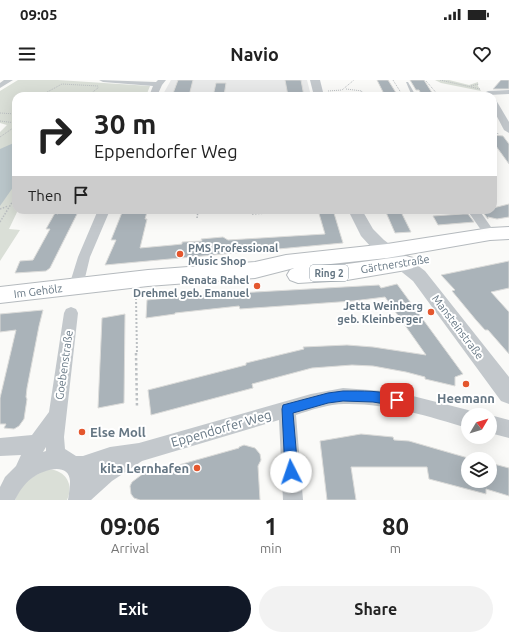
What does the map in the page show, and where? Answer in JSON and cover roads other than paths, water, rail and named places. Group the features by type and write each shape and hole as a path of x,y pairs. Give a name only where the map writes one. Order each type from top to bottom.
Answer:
{"main road":[{"name":"Gärtnerstraße","path":"255,270 291,275 348,272 481,249 503,235"},
{"name":"Gärtnerstraße","path":"76,286 255,270 286,262 386,251 503,235"},
{"name":"Im Gehölz","path":"0,295 76,286"}],"street":[{"path":"0,86 9,80"},
{"path":"103,80 160,82 155,92"},
{"path":"315,80 321,92"},
{"path":"484,89 509,92"},
{"path":"497,110 506,128"},
{"path":"76,286 84,257 102,214"},
{"name":"Mansteinstraße","path":"356,214 370,237 419,276 509,394"},
{"path":"478,214 503,235"},
{"name":"Goebenstraße","path":"67,462 56,452 54,443 56,418 71,313"},
{"name":"Eppendorfer Weg","path":"4,500 11,485 24,470 40,461 49,459 83,466 110,457 139,452 328,398 357,396 397,400 461,417"},
{"path":"287,409 293,500"},
{"name":"Goebenstraße","path":"24,470 37,444 56,418"},
{"path":"497,426 509,429"},
{"path":"0,446 37,444"},
{"name":"Eppendorfer Weg","path":"78,498 105,474 139,452"},
{"name":"Eppendorfer Weg","path":"67,462 80,480 78,498"}],"lane":[{"path":"407,83 412,92"}],"place":[{"name":"PMS Professional Music Shop","path":"180,254"},
{"name":"Renata Rahel Drehmel geb. Emanuel","path":"257,286"},
{"name":"Jetta Weinberg geb. Kleinberger","path":"431,312"},
{"name":"Heemann","path":"466,384"},
{"name":"Else Moll","path":"82,432"},
{"name":"kita Lernhafen","path":"197,468"}]}
